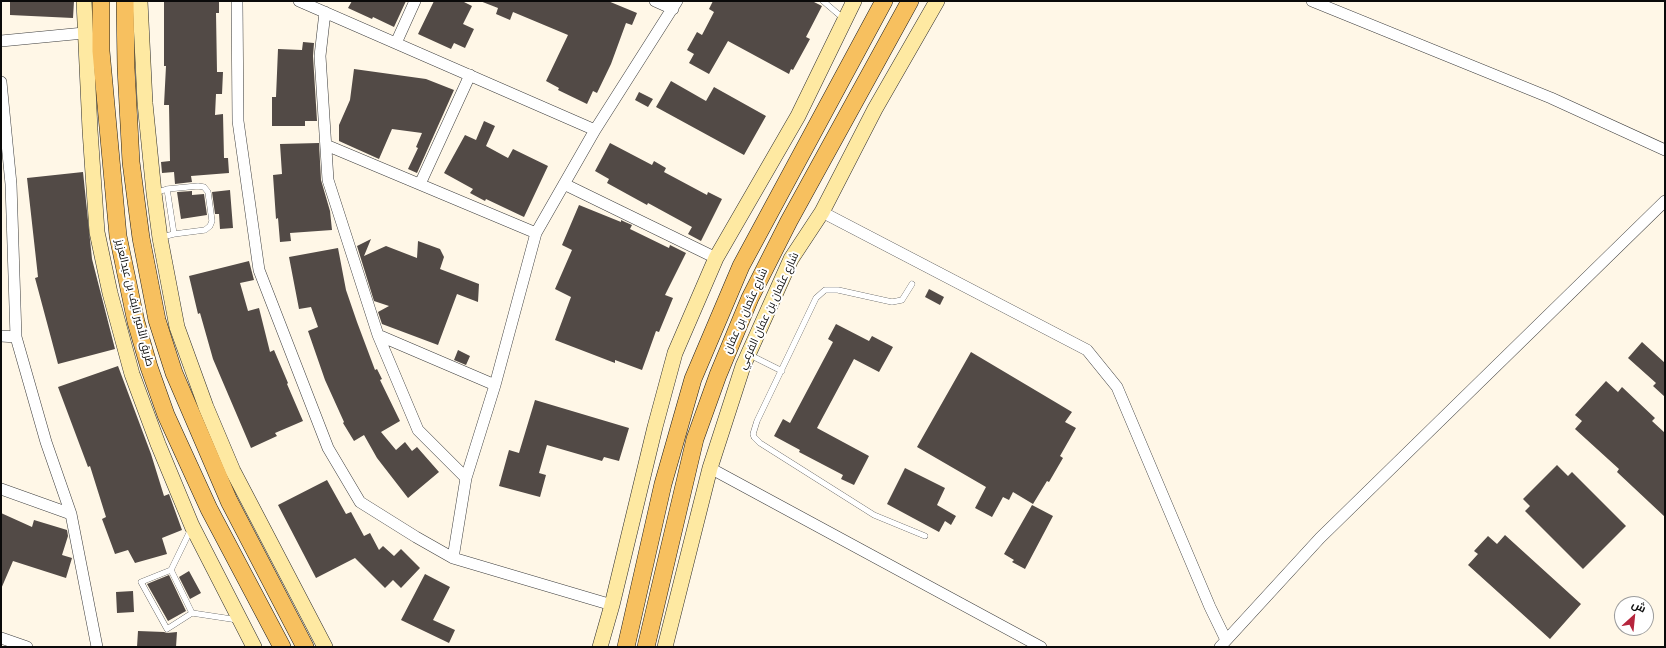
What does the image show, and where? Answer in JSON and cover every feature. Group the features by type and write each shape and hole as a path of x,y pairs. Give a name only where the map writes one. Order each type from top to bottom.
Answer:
{"main road":[{"path":"84,1 84,33 97,232 110,293 132,374 158,444 192,526 254,647"},
{"name":"طريق الأمير نايف بن عبدالعزيز","path":"101,1 101,51 118,236 136,322 149,367 166,415 209,509 282,647"},
{"name":"طريق الأمير نايف بن عبدالعزيز","path":"125,1 126,68 131,162 141,238 157,320 174,373 229,501 305,647"},
{"path":"140,1 145,103 161,191 177,327 206,407 233,471 324,647"},
{"path":"600,647 612,605 655,427 675,353 716,258 798,116 854,1"},
{"name":"شارع عثمان بن عفان","path":"626,647 663,484 693,378 741,266 884,1"},
{"name":"شارع عثمان بن عفان","path":"646,647 695,439 718,375 747,305 789,221 910,1"},
{"name":"شارع عثمان بن عفان الفرعي","path":"665,647 710,468 748,354 791,259 822,212 875,109 937,1"}],"street":[{"path":"237,1 238,121 259,270 328,448 360,502 453,558 612,605"},
{"path":"299,1 595,130"},
{"path":"396,43 415,1"},
{"path":"453,558 466,478 495,385 536,233 595,130 675,5 655,1"},
{"path":"1312,1 1551,98 1665,150"},
{"path":"325,12 320,56 328,180 378,335 418,430 466,478"},
{"path":"1,41 84,33"},
{"path":"420,184 470,75"},
{"path":"1,82 16,337 46,442 72,514 97,647"},
{"path":"326,145 536,233"},
{"path":"564,184 716,258"},
{"path":"822,212 1087,350 1117,386 1210,607 1223,644 1320,538 1665,201"},
{"path":"378,335 495,385"},
{"path":"1,336 16,337"},
{"path":"710,468 1041,647"},
{"path":"1,488 72,514"},
{"path":"1,638 27,647"}],"lane":[{"path":"823,1 844,19"},
{"path":"161,191 198,186 204,187 208,192 212,221 210,226 205,230 167,236"},
{"path":"912,284 902,300 892,302 838,290 825,290 816,298 757,421 753,434 760,443 874,515 925,536"},
{"path":"748,354 782,371"},
{"path":"192,526 171,570 141,582 167,629 192,613 241,620"},
{"path":"171,570 192,613"}],"building":[{"path":"10,1 74,1 73,18 10,15"},
{"path":"164,1 219,1 219,13 216,13 217,72 223,72 222,94 216,94 215,115 223,114 224,158 228,158 229,173 191,176 192,182 175,184 174,172 162,173 161,162 170,161 169,105 164,105 166,66 164,66"},
{"path":"352,1 406,1 394,27 373,17 372,19 348,8"},
{"path":"434,1 462,1 472,6 463,24 474,29 465,48 454,43 451,49 418,34"},
{"path":"480,1 608,1 637,13 632,25 626,23 611,64 597,93 593,91 587,104 558,90 559,88 546,81 568,35 513,12 510,20 496,14 498,8"},
{"path":"713,1 812,1 822,6 806,37 810,39 793,70 791,69 789,74 728,41 709,74 689,63 694,54 687,50 697,32 702,35 714,12 709,9"},
{"path":"303,42 314,43 313,56 317,121 305,121 305,126 272,126 272,97 276,97 278,49 302,50"},
{"path":"354,69 426,79 454,90 417,173 408,169 418,148 416,147 422,133 392,129 379,159 339,141 339,125 350,100"},
{"path":"671,81 706,101 714,87 766,116 744,155 656,107"},
{"path":"639,92 653,99 648,107 635,100"},
{"path":"484,121 495,126 486,146 508,158 513,149 548,166 524,217 486,199 485,201 470,193 473,189 444,173 465,135 476,140"},
{"path":"319,143 321,180 330,211 332,230 290,233 291,241 280,242 278,218 276,219 273,175 282,174 280,144"},
{"path":"610,143 652,165 654,161 666,168 664,172 707,195 708,192 722,199 701,241 688,234 692,227 607,183 609,179 595,171"},
{"path":"83,172 92,259 115,349 58,364 35,278 38,277 27,178"},
{"path":"230,190 233,228 220,229 219,214 215,214 212,192"},
{"path":"192,191 192,195 204,194 207,215 181,219 177,192"},
{"path":"579,205 621,222 621,220 632,225 630,229 669,248 670,245 686,253 665,295 673,298 659,332 656,331 642,370 615,360 615,363 555,340 571,297 555,289 572,250 562,245"},
{"path":"371,239 364,256 386,246 417,258 418,241 440,249 444,257 440,269 479,284 478,302 457,294 438,345 382,324 378,312 389,306 374,301 357,246"},
{"path":"338,248 346,290 357,322 375,370 377,369 382,379 380,380 400,421 381,432 396,450 405,442 412,451 417,447 439,472 408,498 377,458 364,435 354,441 343,423 344,422 325,380 308,331 318,327 311,307 299,309 289,257"},
{"path":"249,261 254,280 240,283 248,311 259,308 270,352 274,350 303,421 275,433 277,436 251,448 213,359 200,313 198,314 189,276"},
{"path":"929,289 944,297 940,305 925,297"},
{"path":"836,324 869,341 872,336 893,347 879,372 854,359 817,428 869,456 854,485 841,479 843,475 799,452 800,450 774,436 783,419 790,423 833,342 828,339"},
{"path":"1642,342 1665,363 1665,397 1653,386 1656,383 1628,358"},
{"path":"458,350 470,356 466,365 454,360"},
{"path":"971,352 1072,412 1065,422 1076,428 1060,456 1063,458 1049,482 1047,481 1033,504 1013,492 1009,500 1003,497 992,517 975,508 986,487 917,447"},
{"path":"118,366 151,454 164,496 169,494 182,530 162,538 167,554 135,563 128,550 115,554 102,519 106,517 90,466 88,467 58,387"},
{"path":"1606,381 1618,392 1622,387 1655,418 1652,421 1665,433 1665,517 1617,472 1619,469 1575,429 1582,421 1575,415"},
{"path":"535,400 629,428 619,461 604,457 602,461 547,445 539,473 546,475 540,497 499,486 509,450 519,453"},
{"path":"1557,465 1568,476 1572,472 1626,526 1583,569 1525,511 1530,506 1523,499"},
{"path":"905,468 945,488 937,505 956,516 951,525 945,521 939,532 887,504"},
{"path":"327,480 346,514 351,512 364,536 370,533 379,550 383,546 394,556 401,549 420,568 401,588 393,580 385,588 355,558 316,578 278,505"},
{"path":"1032,505 1053,516 1025,569 1012,562 1014,560 1004,554"},
{"path":"1,513 32,527 34,520 67,530 68,536 62,555 72,558 66,578 13,561 1,589"},
{"path":"1505,535 1581,604 1550,639 1468,565 1478,554 1474,551 1488,536 1497,544"},
{"path":"189,571 201,593 190,599 179,577"},
{"path":"425,574 450,587 433,620 455,630 449,643 401,620"},
{"path":"169,575 186,611 168,621 147,584"},
{"path":"133,591 134,612 117,613 116,592"},
{"path":"138,631 167,633 177,632 176,647 137,647"}]}
